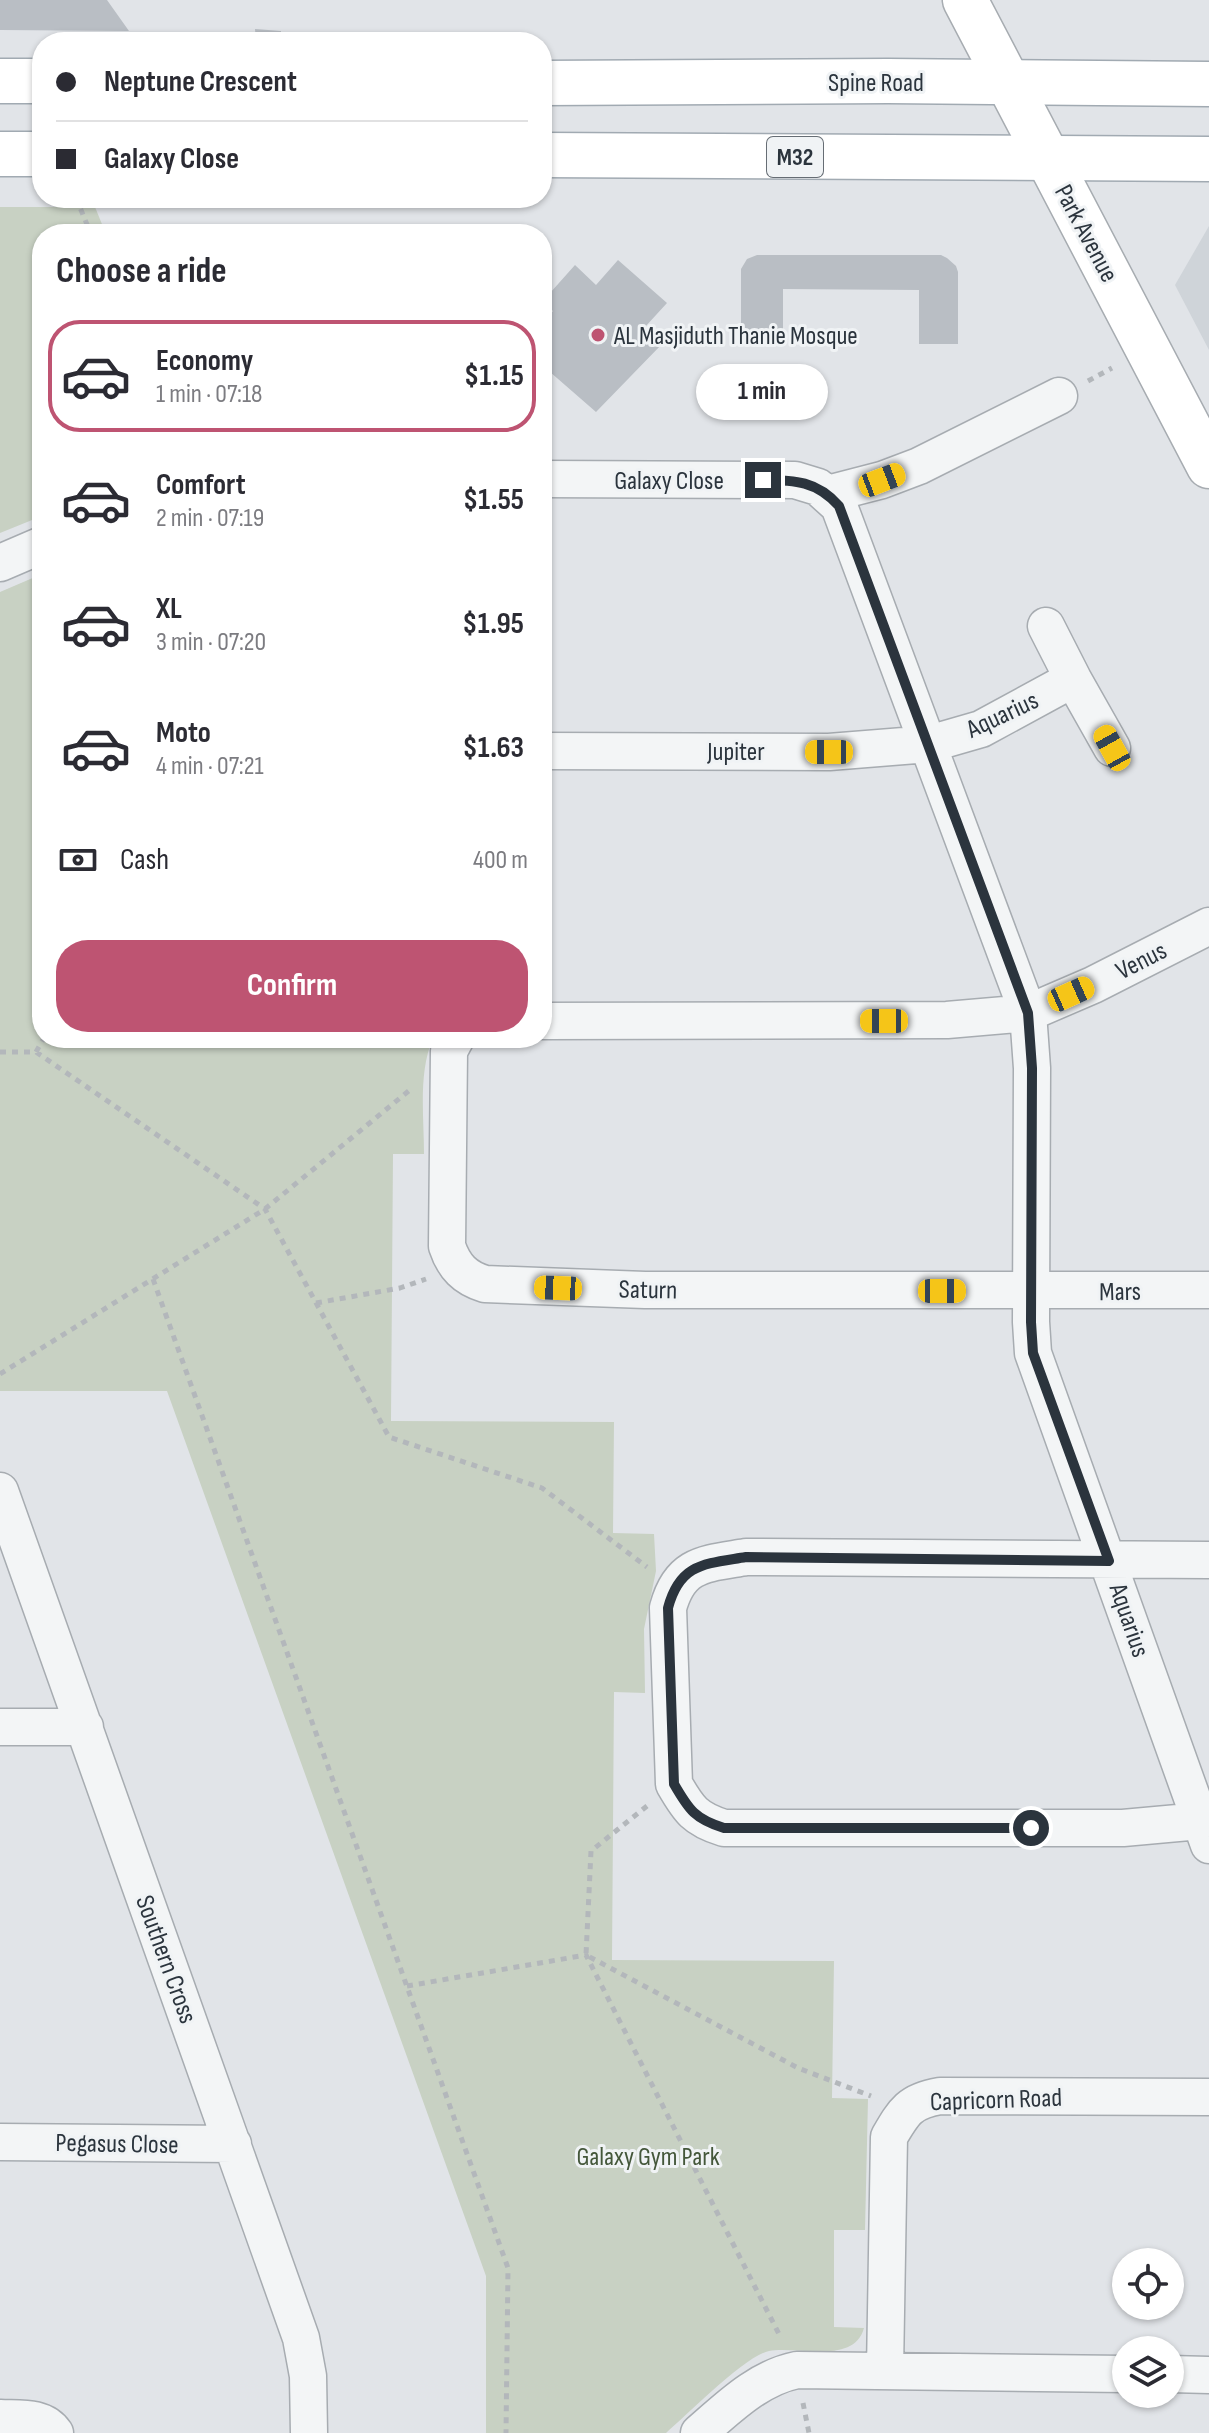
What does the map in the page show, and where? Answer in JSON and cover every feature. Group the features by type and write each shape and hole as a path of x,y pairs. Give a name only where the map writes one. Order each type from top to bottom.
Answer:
{"main road":[{"name":"Park Avenue","path":"965,0 1209,466"},
{"path":"0,81 32,81"},
{"name":"Spine Road","path":"552,83 888,81 1209,84"},
{"path":"0,154 32,154"},
{"name":"M32","path":"552,155 1209,159"}],"street":[{"path":"828,494 882,480 919,466 1059,396"},
{"name":"Galaxy Close","path":"552,479 795,480 818,487 828,494"},
{"name":"Aquarius","path":"828,494 839,506 845,521 1028,1013 1032,1068 1033,1353 1205,1833"},
{"path":"0,563 32,549"},
{"path":"1046,626 1112,748"},
{"name":"Aquarius","path":"929,744 981,729 1073,679"},
{"name":"Jupiter","path":"552,751 829,752 929,744"},
{"name":"Venus","path":"1028,1013 1093,985 1209,926"},
{"path":"552,1021 947,1020 1028,1013"},
{"path":"452,1048 447,1246 456,1267"},
{"name":"Saturn","path":"456,1267 476,1281 501,1286 1031,1292"},
{"name":"Mars","path":"1031,1292 1209,1290"},
{"name":"Southern Cross","path":"0,1491 301,2338 308,2376 309,2433"},
{"path":"1205,1833 1123,1828 724,1828 703,1822 689,1809 674,1784 668,1608 673,1587 684,1574 703,1564 746,1557 1209,1560"},
{"path":"0,1727 85,1727"},
{"name":"Capricorn Road","path":"885,2370 889,2137 905,2110 922,2099 940,2096 1209,2097"},
{"name":"Pegasus Close","path":"0,2142 233,2144"},
{"path":"699,2433 727,2408 776,2374 797,2370 1112,2374"},
{"path":"1184,2374 1209,2375"},
{"path":"0,2418 42,2421 50,2425 55,2433"}],"path":[{"path":"36,1052 38,1048"},
{"path":"0,1374 265,1209 452,1048"},
{"path":"0,1052 36,1052 265,1209 389,1437 542,1488 673,1587"},
{"path":"316,1303 400,1288 456,1267"},
{"path":"153,1279 508,2268 506,2433"},
{"path":"674,1784 591,1851 586,1955 797,2370"},
{"path":"407,1986 586,1955 798,2068 905,2110"}],"shaded area":[{"path":"1209,226 1209,350 1175,285"}],"green space":[{"path":"0,207 95,208 102,224 32,224 32,520 0,533"},
{"name":"Galaxy Gym Park","path":"32,578 32,1048 429,1048 424,1080 424,1154 393,1154 391,1421 614,1422 613,1533 654,1534 656,1571 644,1629 645,1693 614,1692 612,1960 834,1961 832,2098 868,2099 865,2230 834,2230 834,2327 864,2328 858,2339 837,2350 781,2350 759,2355 731,2374 666,2433 486,2433 486,2276 167,1391 0,1391 0,592"}],"building":[{"path":"0,0 107,0 129,31 0,30"},
{"path":"255,29 281,31 281,32 255,32"},
{"path":"757,255 941,255 956,266 958,272 958,344 919,344 919,290 783,289 783,345 741,345 741,269 747,259"},
{"name":"AL Masjiduth Thanie Mosque","path":"618,260 667,303 645,327 663,343 596,412 552,374 552,291 575,265 596,285"}],"place":[{"name":"AL Masjiduth Thanie Mosque","path":"598,335"}],"route":[{"path":"763,480 807,482 828,494 839,506 1028,1013 1032,1046 1033,1353 1109,1561 746,1557 703,1564 684,1574 673,1587 668,1608 674,1784 689,1809 703,1822 724,1828 1031,1828"}]}
